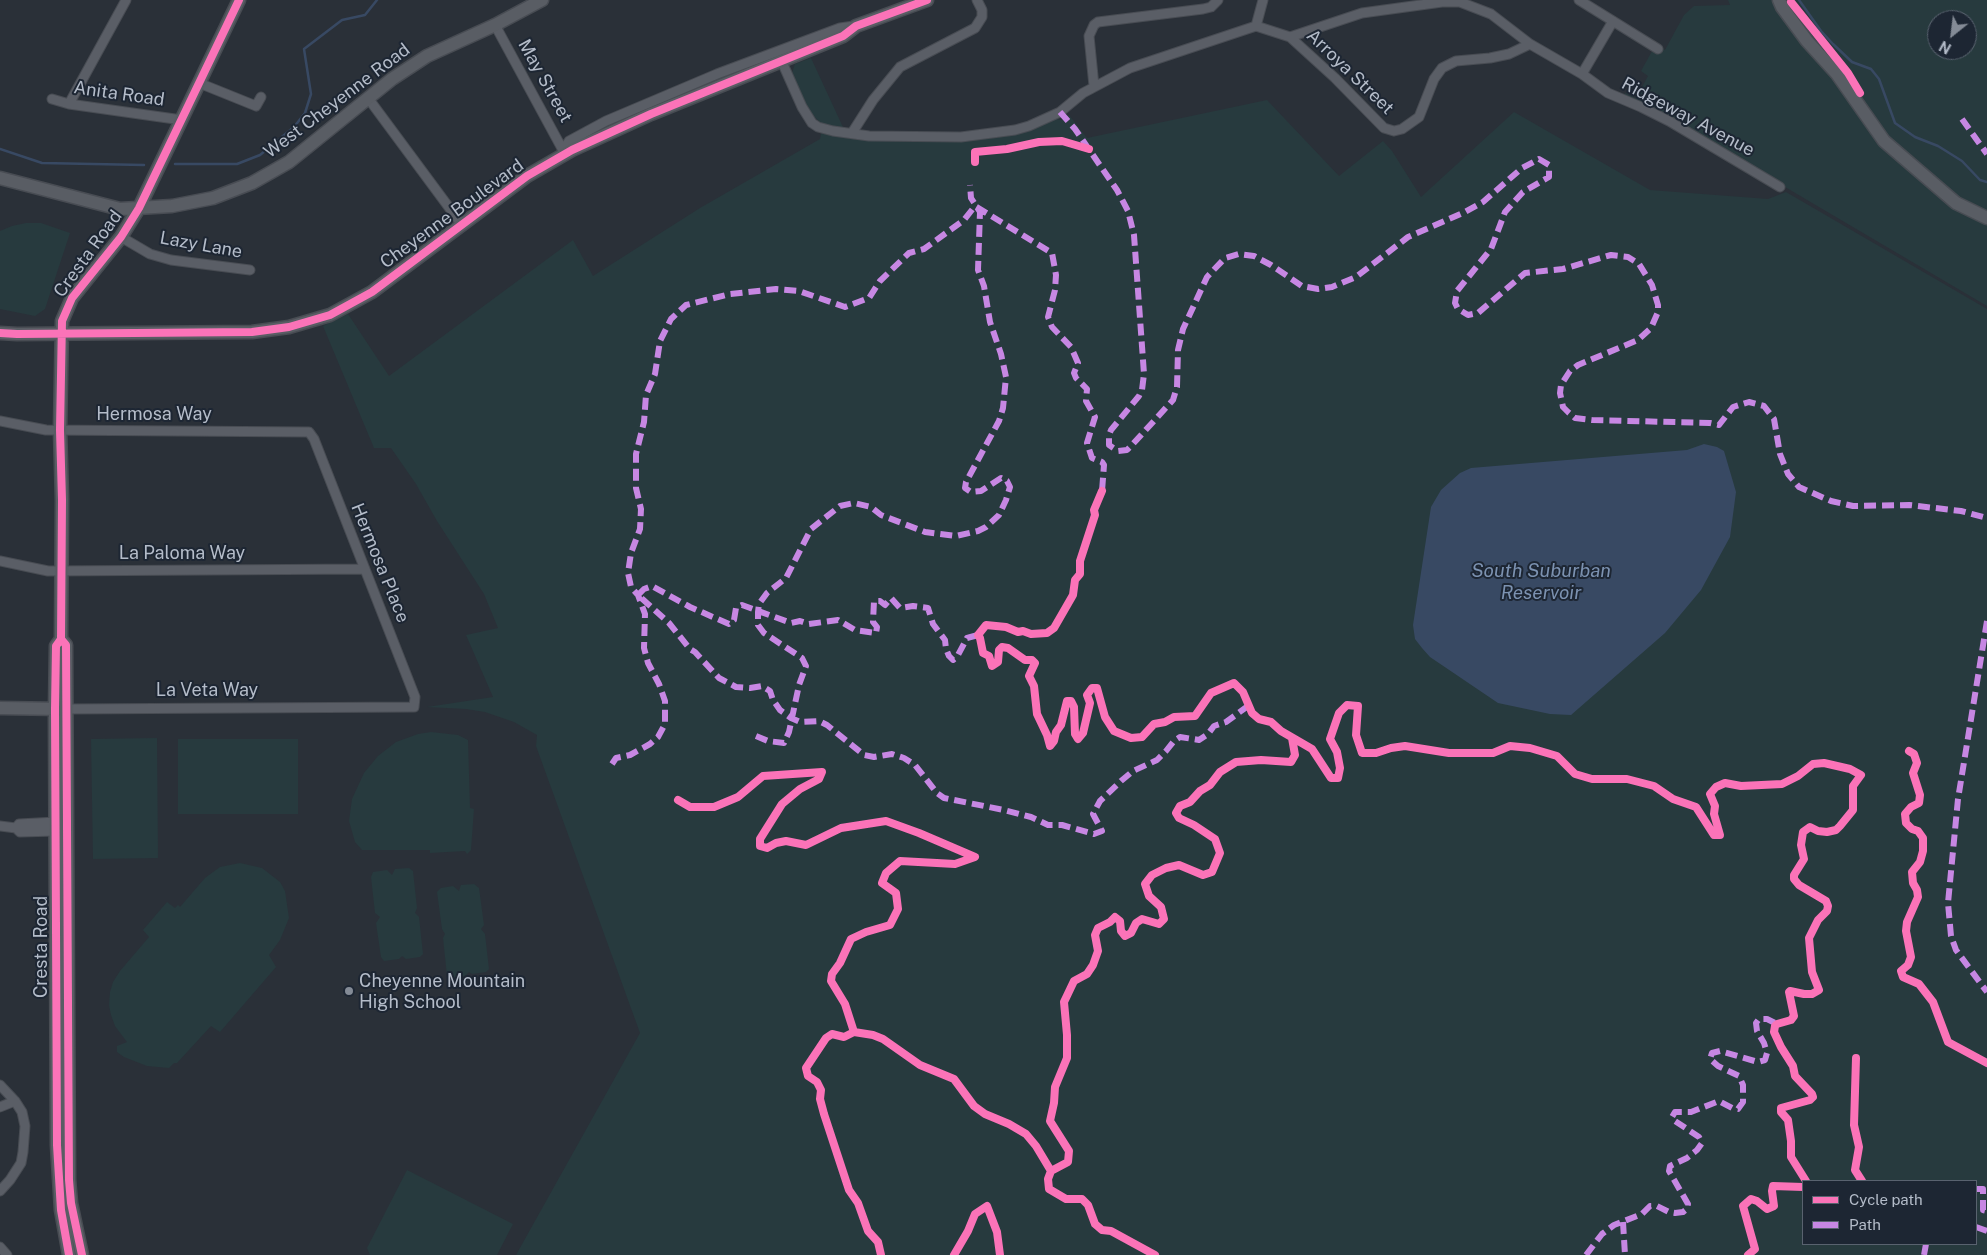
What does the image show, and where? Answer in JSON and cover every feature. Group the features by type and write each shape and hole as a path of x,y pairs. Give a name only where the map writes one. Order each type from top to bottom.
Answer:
{"main road":[{"name":"Cresta Road","path":"82,1255 74,1224 69,1180 61,680 56,646 61,639 60,430 62,321 72,298 121,238 139,208 238,0"},
{"name":"West Cheyenne Road","path":"0,178 120,209 172,206 202,201 252,182 295,157 410,66 542,0"},
{"name":"Cheyenne Boulevard","path":"0,333 252,332 305,324 330,315 357,301 527,176 566,154 618,129 844,36 856,26 927,0"},
{"path":"1779,0 1807,41 1820,53 1837,74 1878,133 1891,148 1956,203 1987,218"},
{"path":"1784,0 1820,53"},
{"name":"La Veta Way","path":"0,708 61,709"},
{"name":"Cresta Road","path":"61,709 56,827 57,1145 61,1210 69,1255"}],"street":[{"path":"69,104 126,0"},
{"path":"852,133 873,100 900,67 974,28 982,17 982,10 977,0"},
{"path":"1094,86 1089,36 1094,25 1098,22 1203,9 1211,6 1218,0"},
{"path":"1256,26 1263,0"},
{"path":"1579,0 1658,49"},
{"name":"Ridgeway Avenue","path":"1290,37 1398,3 1447,2 1468,4 1491,14 1530,44 1582,74 1608,93 1669,121 1780,187"},
{"path":"1582,74 1613,21"},
{"name":"May Street","path":"495,25 566,154"},
{"name":"Cheyenne Boulevard","path":"566,154 566,146 569,141 579,134 614,118 717,74 840,28 856,26"},
{"path":"782,62 802,107 812,123 826,130 869,136 953,137 1016,130 1037,123 1060,112 1094,86 1130,68 1256,26 1290,37"},
{"name":"Arroya Street","path":"1290,37 1388,130 1394,131 1402,129 1419,116 1434,79 1438,72 1448,64 1508,54 1530,44"},
{"path":"200,83 256,106 260,97"},
{"path":"368,98 462,225"},
{"name":"Anita Road","path":"52,99 69,104 182,120"},
{"name":"Lazy Lane","path":"121,238 150,254 171,260 250,270"},
{"name":"Hermosa Way","path":"0,421 46,430 309,432"},
{"name":"Hermosa Place","path":"309,432 314,439 415,697 414,707"},
{"name":"La Paloma Way","path":"0,561 48,571 365,569"},
{"name":"La Veta Way","path":"61,709 414,707"},
{"path":"0,826 16,828 19,824 56,827"},
{"path":"0,1085 15,1101 25,1119 23,1152 16,1171 0,1191"},
{"path":"0,1107 15,1101"},
{"path":"0,1247 7,1255"}],"green space":[{"path":"1728,0 1987,0 1987,306 1780,184 1768,174 1623,96 1625,93 1636,98 1648,76 1641,71 1656,44 1665,50 1684,15 1694,6 1730,5"},
{"path":"811,58 848,138 881,141 961,141 1027,131 1051,120 1061,120 1069,115 1087,138 1267,100 1339,176 1383,141 1392,151 1421,197 1514,112 1650,190 1768,199 1786,192 1987,309 1987,1255 516,1255 640,1033 536,746 537,735 514,722 485,712 427,707 493,697 466,635 498,628 484,594 437,521 416,484 391,448 374,448 323,326 348,314 389,376 573,240 593,276 700,208 820,139 823,125 808,111 792,73 795,64"},
{"path":"26,223 41,223 70,233 45,309 35,316 0,309 0,231"},
{"path":"431,732 458,735 468,740 470,808 474,809 471,850 467,854 465,851 430,853 430,850 362,850 355,842 349,821 352,799 364,773 378,756 396,742 418,734"},
{"path":"157,738 158,858 93,859 91,739"},
{"path":"178,739 298,739 298,814 178,814"},
{"path":"240,863 262,868 280,882 285,891 289,918 280,940 269,955 276,967 220,1032 211,1026 177,1063 174,1063 169,1068 147,1066 124,1057 117,1052 117,1046 127,1042 115,1026 111,1015 109,1005 110,992 113,982 120,971 149,937 143,930 167,902 175,908 178,905 180,907 205,878 220,867"},
{"path":"409,868 413,871 417,908 415,913 419,917 423,954 420,957 406,959 402,956 399,959 384,961 381,957 376,923 380,917 375,913 371,877 373,872 387,870 392,875 395,869"},
{"path":"474,884 479,888 484,925 481,929 485,934 489,969 486,972 472,974 469,972 465,976 451,978 447,976 443,938 445,934 442,929 437,892 441,888 453,886 459,891 461,885"},
{"path":"407,1170 513,1224 497,1255 370,1255 367,1248"}],"water":[{"name":"South Suburban Reservoir","path":"1704,444 1724,451 1736,492 1730,537 1701,590 1665,633 1571,715 1550,714 1498,703 1430,657 1415,639 1413,625 1431,507 1441,490 1460,473 1471,468 1687,450"}],"waterway":[{"path":"175,164 237,164 260,155 294,127 305,113 311,94 304,49 342,20 365,15 377,0"},
{"path":"1799,0 1821,31 1833,44 1852,62 1871,69 1879,79 1895,123 1915,137 1938,146 1962,161 1980,180 1987,182"},
{"path":"0,149 42,163 144,165"}],"marked path":[{"path":"1060,112 1075,129 1117,190 1128,211 1134,235 1144,374 1142,390 1139,396 1109,435 1109,445 1118,451 1127,450 1173,400 1177,387 1178,350 1183,329 1207,277 1225,258 1239,254 1254,256 1302,286 1318,289 1332,287 1356,277 1408,237 1483,202 1522,168 1539,159 1549,165 1549,177 1523,192 1505,212 1491,249 1457,291 1455,303 1458,309 1468,315 1478,313 1525,273 1563,269 1611,255 1628,257 1639,264 1652,285 1658,305 1658,312 1651,328 1638,340 1578,365 1570,371 1561,385 1560,393 1563,407 1575,418 1710,423 1719,425 1733,407 1749,402 1764,406 1774,419 1780,454 1788,474 1799,487 1831,501 1853,506 1909,505 1961,511 1987,518"},
{"path":"1962,119 1987,154"},
{"path":"756,736 768,741 784,743 789,732 799,685 806,666 802,658 764,633 758,625 759,604 767,593 786,578 811,529 840,506 854,503 871,507 881,515 925,532 956,536 978,531 986,527 999,515 1006,500 1010,487 1007,481 1001,478 981,491 971,492 965,488 966,482 999,421 1003,408 1006,377 1001,354 990,322 984,286 978,270 980,212 971,198 970,185"},
{"path":"612,764 616,758 630,755 650,744 658,737 665,724 665,701 648,663 644,648 645,614 638,595 631,587 628,573 631,553 640,529 641,509 636,488 636,454 644,422 646,395 655,374 660,341 671,319 686,305 730,294 776,289 799,291 845,307 869,298 880,281 909,253 924,249 964,220 975,206 1052,253 1056,275 1055,290 1048,317 1052,327 1071,347 1078,363 1074,373 1076,378 1087,389 1086,401 1095,417 1087,443 1092,458 1102,462 1104,465 1102,491 1100,494"},
{"path":"978,635 967,638 957,657 953,660 946,649 945,640 933,624 928,608 913,606 900,608 891,598 885,605 880,601 874,601 873,622 877,627 876,633 855,630 838,620 809,624 800,621 791,623 742,605 736,608 734,620 729,624 690,607 652,586 644,589 638,595 669,623 690,649 719,678 736,687 750,688 762,686 770,691 773,700 780,710 791,718 800,722 819,721 827,725 864,755 874,757 892,754 904,758 915,765 937,793 944,798 1004,810 1031,817 1048,825 1062,825 1094,834 1102,831 1093,814 1100,801 1133,771 1157,760 1180,737 1199,740 1208,734 1214,726 1226,722 1248,706"},
{"path":"1987,621 1958,799 1948,903 1951,936 1956,950 1987,992"},
{"path":"1586,1255 1602,1234 1614,1225 1642,1214 1650,1206 1657,1206 1675,1213 1683,1212 1687,1209 1688,1204 1669,1171 1670,1166 1687,1158 1702,1143 1699,1137 1672,1117 1675,1112 1691,1112 1719,1101 1738,1109 1743,1102 1743,1085 1739,1076 1718,1066 1710,1059 1712,1053 1720,1051 1758,1062 1765,1060 1767,1053 1757,1031 1756,1023 1759,1019 1767,1019 1777,1024"},
{"path":"1977,1189 1983,1189 1983,1210 1987,1211"},
{"path":"1623,1222 1625,1255"},
{"path":"1977,1227 1987,1231"},
{"path":"1924,1255 1926,1245"}],"cycle path":[{"path":"69,1255 61,1210 57,1145 55,709 56,646 61,639 62,500 60,430 62,321 72,298 121,237 139,208 239,0"},
{"path":"0,333 252,332 289,327 330,315 372,292 527,176 572,150 651,114 843,36 856,26 927,0"},
{"path":"1791,2 1848,73 1860,93"},
{"path":"975,162 975,152 1007,149 1039,142 1062,141 1089,149"},
{"path":"1102,491 1094,510 1095,515 1080,561 1080,574 1075,580 1073,595 1054,628 1047,633 1031,634 1023,631 1018,632 1006,627 986,625 978,635 983,653 989,656 992,666 998,662 999,650 1002,647 1008,648 1025,660 1032,660 1035,663 1029,676 1034,686 1037,714 1050,746 1061,725 1067,701 1071,701 1074,707 1075,734 1078,739 1083,733 1090,703 1087,695 1092,688 1097,688 1105,717 1114,731 1131,738 1142,737 1154,724 1165,722 1174,717 1195,716 1211,693 1234,683 1243,692 1252,713 1259,719 1271,722 1281,731 1312,749 1331,778 1338,778 1340,768 1337,752 1330,739 1339,713 1347,705 1358,706 1356,735 1362,753 1376,753 1405,746 1449,753 1493,753 1510,746 1530,748 1557,756 1575,774 1592,779 1627,779 1654,786 1673,799 1696,807 1714,835 1720,835 1714,814 1715,806 1710,794 1716,787 1725,783 1741,786 1782,784 1798,776 1813,764 1824,763 1850,769 1861,775 1853,786 1853,810 1836,830 1818,831 1810,827 1803,832 1801,845 1804,859 1794,875 1794,879 1799,885 1826,901 1828,906 1827,911 1818,920 1809,938 1812,972 1819,990 1812,994 1790,991 1794,1016 1791,1020 1777,1024 1774,1032 1793,1066 1795,1076 1813,1097 1810,1100 1781,1108 1781,1112 1788,1120 1791,1157 1805,1180"},
{"path":"61,639 66,645 69,1180 71,1203 82,1255"},
{"path":"1051,1171 1068,1162 1069,1151 1050,1121 1055,1087 1067,1058 1064,1002 1074,981 1087,974 1093,965 1098,951 1095,935 1098,928 1115,917 1120,921 1121,931 1125,936 1131,933 1136,923 1142,919 1159,924 1164,919 1161,907 1149,896 1145,884 1152,875 1166,868 1179,865 1203,875 1212,872 1220,853 1215,839 1194,825 1179,818 1176,813 1180,806 1190,802 1200,791 1210,785 1220,772 1236,762 1261,760 1291,762 1295,755 1292,738"},
{"path":"1909,751 1914,754 1917,763 1913,773 1920,795 1919,803 1911,807 1905,814 1906,823 1912,829 1918,831 1923,838 1923,851 1920,862 1912,872 1913,883 1918,897 1907,922 1906,931 1911,957 1908,965 1901,971 1903,977 1919,984 1933,1002 1948,1042 1987,1063"},
{"path":"678,800 690,807 714,807 738,797 763,776 822,772 819,779 800,789 782,804 760,839 760,846 767,848 776,843 786,841 806,845 841,828 886,821 975,857 955,864 900,861 886,873 882,883 896,893 898,909 890,925 866,932 851,939 840,963 832,974 831,981 845,1004 854,1032 844,1037 832,1034 826,1038 806,1068 808,1076 817,1082 821,1090 820,1099 824,1114 849,1190 858,1203 868,1231 878,1242 881,1255"},
{"path":"854,1032 873,1035 883,1039 920,1065 954,1079 974,1106 985,1114 1009,1124 1026,1134 1036,1146 1051,1171"},
{"path":"1856,1058 1854,1125 1859,1147 1855,1170 1861,1180"},
{"path":"1051,1171 1048,1179 1049,1189 1066,1199 1082,1199 1088,1205 1095,1224 1102,1230 1111,1231 1155,1255"},
{"path":"1748,1255 1755,1249 1743,1206 1751,1199 1767,1209 1774,1206 1773,1186 1802,1187"},
{"path":"954,1255 968,1231 975,1214 987,1206 997,1232 1000,1255"}],"place":[{"name":"Cheyenne Mountain High School","path":"349,991"}]}
